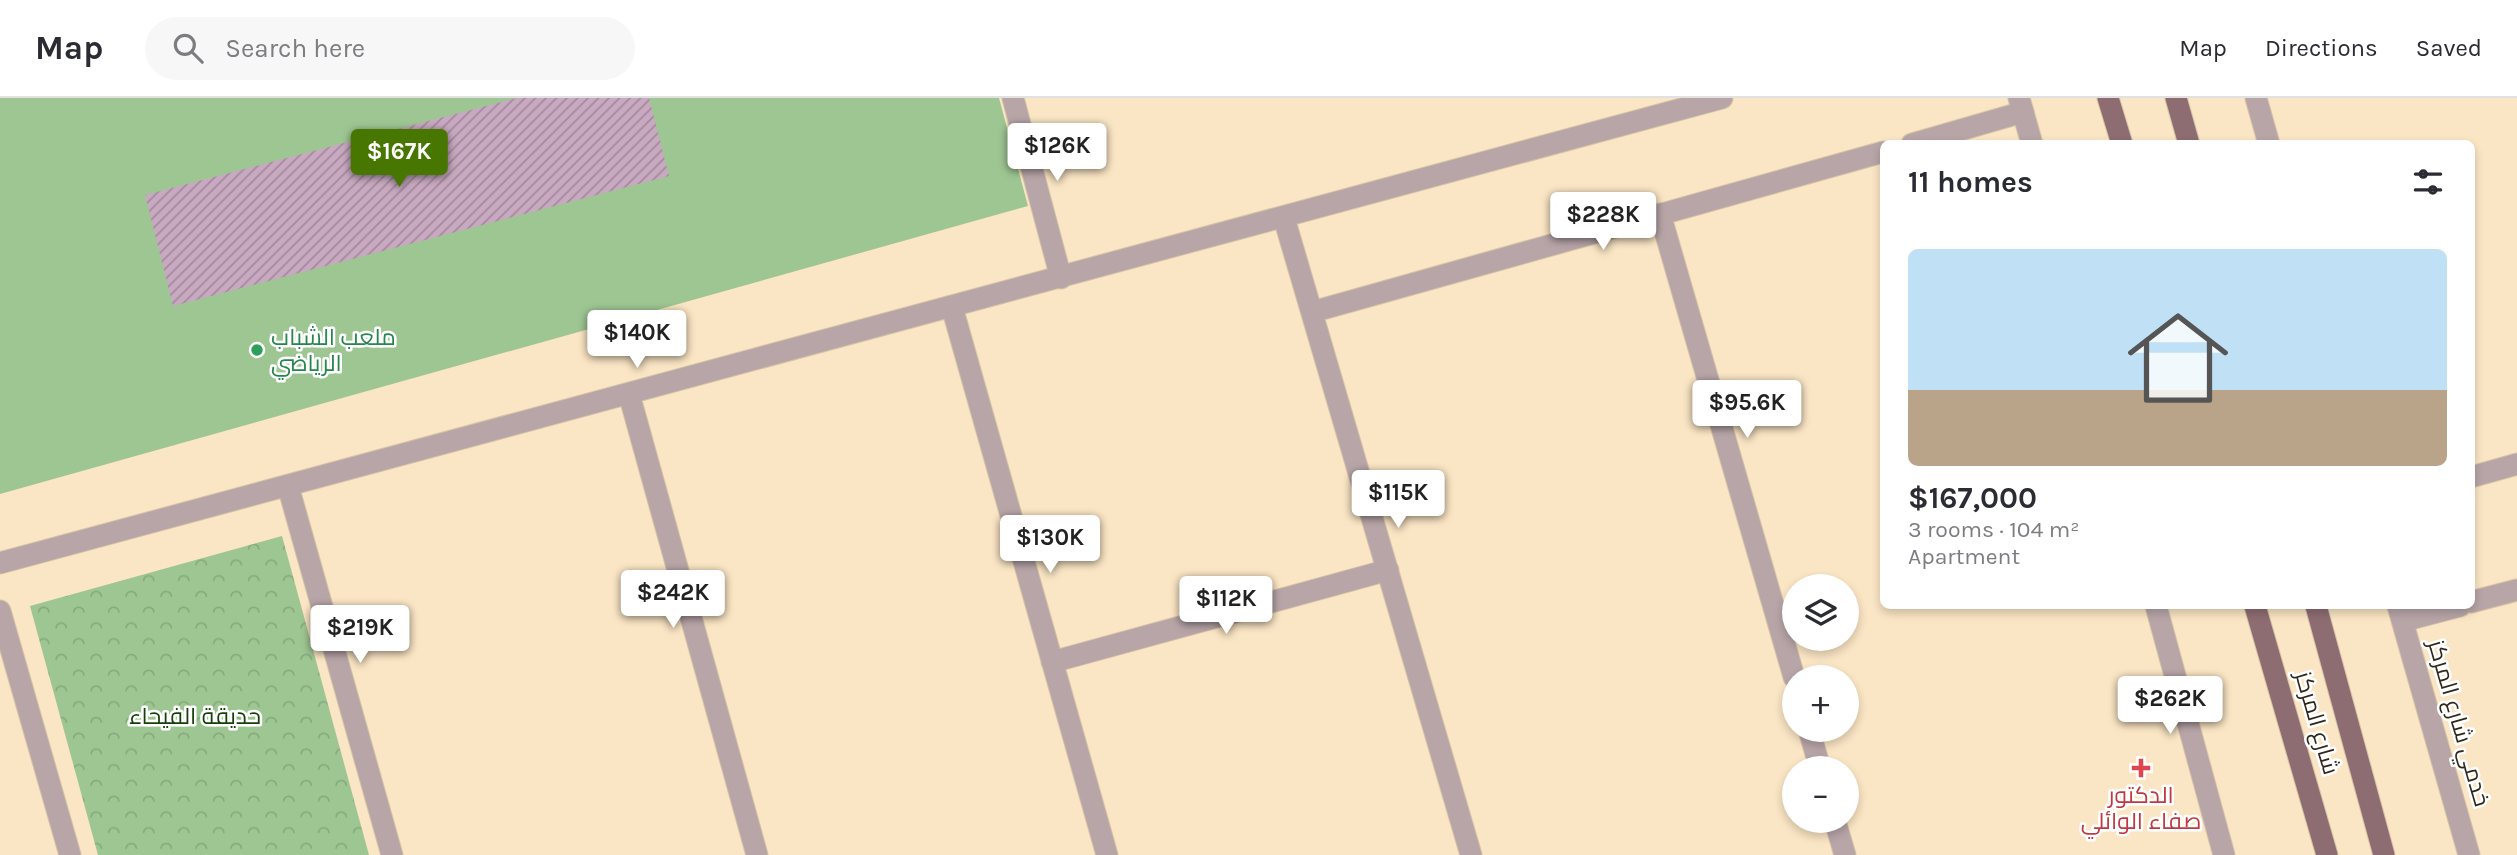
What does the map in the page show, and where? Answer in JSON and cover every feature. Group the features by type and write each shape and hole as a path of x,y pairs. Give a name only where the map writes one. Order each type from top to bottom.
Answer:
{"main road":[{"path":"2108,98 2121,140"},
{"path":"2176,98 2188,140"},
{"name":"شارع المركز","path":"2256,609 2328,855"},
{"name":"شارع المركز","path":"2317,609 2384,855"}],"street":[{"path":"1013,98 1061,278"},
{"path":"0,563 1722,98"},
{"path":"2256,98 2268,140"},
{"path":"1923,140 2021,105 2031,140"},
{"path":"1312,312 1880,153"},
{"path":"1660,214 1791,665"},
{"path":"1284,218 1471,855"},
{"path":"952,307 1107,855"},
{"path":"629,394 758,855"},
{"path":"2475,476 2517,464"},
{"path":"288,486 392,855"},
{"path":"1052,662 1388,570"},
{"path":"2475,602 2517,590"},
{"path":"2157,609 2224,855"},
{"path":"2401,613 2435,609"},
{"path":"0,611 70,855"},
{"name":"خدمي شارع المركز","path":"2401,613 2469,855"},
{"path":"1839,833 1845,855"}],"green space":[{"name":"ملعب الشباب الرياضي","path":"0,98 999,98 1028,206 0,494"},
{"name":"حديقة الفيحاء","path":"282,536 369,855 98,855 30,606"}],"building":[{"path":"517,98 649,98 669,176 173,306 145,195"}],"place":[{"name":"ملعب الشباب الرياضي","path":"257,350"},
{"name":"الدكتور صفاء الوائلي","path":"2141,768"}]}
